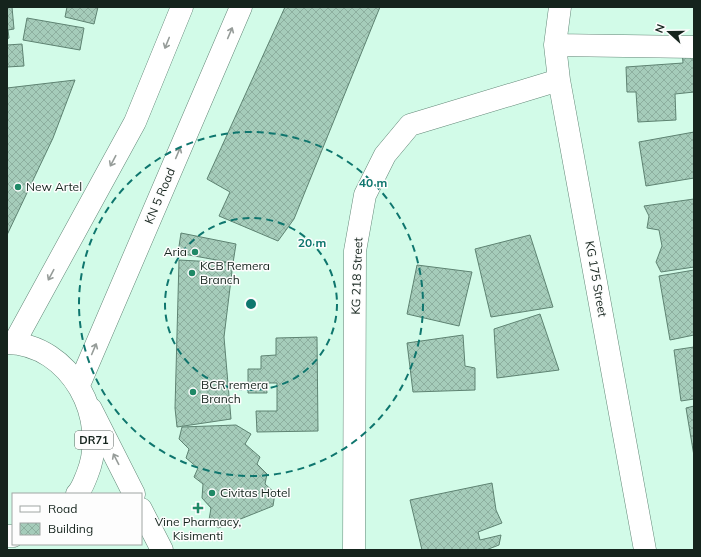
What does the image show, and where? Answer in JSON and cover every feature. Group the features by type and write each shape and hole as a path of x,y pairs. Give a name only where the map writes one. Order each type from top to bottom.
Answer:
{"street":[{"path":"11,343 134,122 182,7"},
{"name":"KN 5 Road","path":"79,385 241,7"},
{"name":"KG 175 Street","path":"560,7 555,45 559,80 645,550"},
{"path":"555,45 694,47"},
{"name":"KG 218 Street","path":"354,550 355,250 365,195 385,155 410,125 559,80"},
{"name":"DR71","path":"11,343 39,351 61,366 79,385 89,405 94,434 92,463 77,493"},
{"path":"89,405 133,493"},
{"path":"142,510 161,549"},
{"path":"142,541 161,549"}],"building":[{"path":"7,7 12,7 14,29 8,30 9,38 7,39"},
{"path":"67,7 98,7 94,24 65,17"},
{"path":"285,7 380,7 294,219 278,241 219,216 230,192 207,179"},
{"path":"27,18 84,28 80,50 23,40"},
{"path":"22,44 24,66 7,67 7,45"},
{"path":"694,50 694,92 675,94 676,120 638,122 636,92 627,92 626,67 683,63 682,51"},
{"name":"New Artel","path":"75,80 53,138 7,235 7,88"},
{"path":"694,132 694,178 646,186 639,142"},
{"path":"694,199 694,267 661,272 656,262 662,246 659,230 647,228 649,216 644,206"},
{"path":"181,233 236,244 233,263 178,253"},
{"path":"530,235 553,307 491,317 475,249"},
{"path":"179,260 233,263 224,337 231,419 177,427 175,408"},
{"path":"417,265 472,272 459,326 407,314"},
{"path":"694,270 694,335 670,340 659,276"},
{"path":"540,314 559,370 497,378 494,329"},
{"path":"463,335 465,366 475,368 475,390 413,392 407,343"},
{"path":"317,337 318,431 257,432 256,411 277,411 277,383 266,383 267,393 248,393 248,369 261,369 261,356 276,355 276,338"},
{"path":"694,347 694,399 681,401 674,350"},
{"path":"694,406 694,456 686,408"},
{"path":"236,425 251,434 245,444 260,457 257,464 267,474 265,484 275,493 273,506 218,528 209,520 211,508 202,498 203,484 194,477 198,468 186,458 189,449 179,439 182,427"},
{"path":"492,483 496,510 502,523 478,532 480,540 501,535 499,545 486,550 422,550 410,500"}],"place":[{"name":"New Artel","path":"18,187"},
{"name":"Aria","path":"195,252"},
{"name":"KCB Remera Branch","path":"192,273"},
{"name":"BCR remera Branch","path":"193,392"},
{"name":"Civitas Hotel","path":"212,493"},
{"name":"Vine Pharmacy, Kisimenti","path":"198,508"}]}
